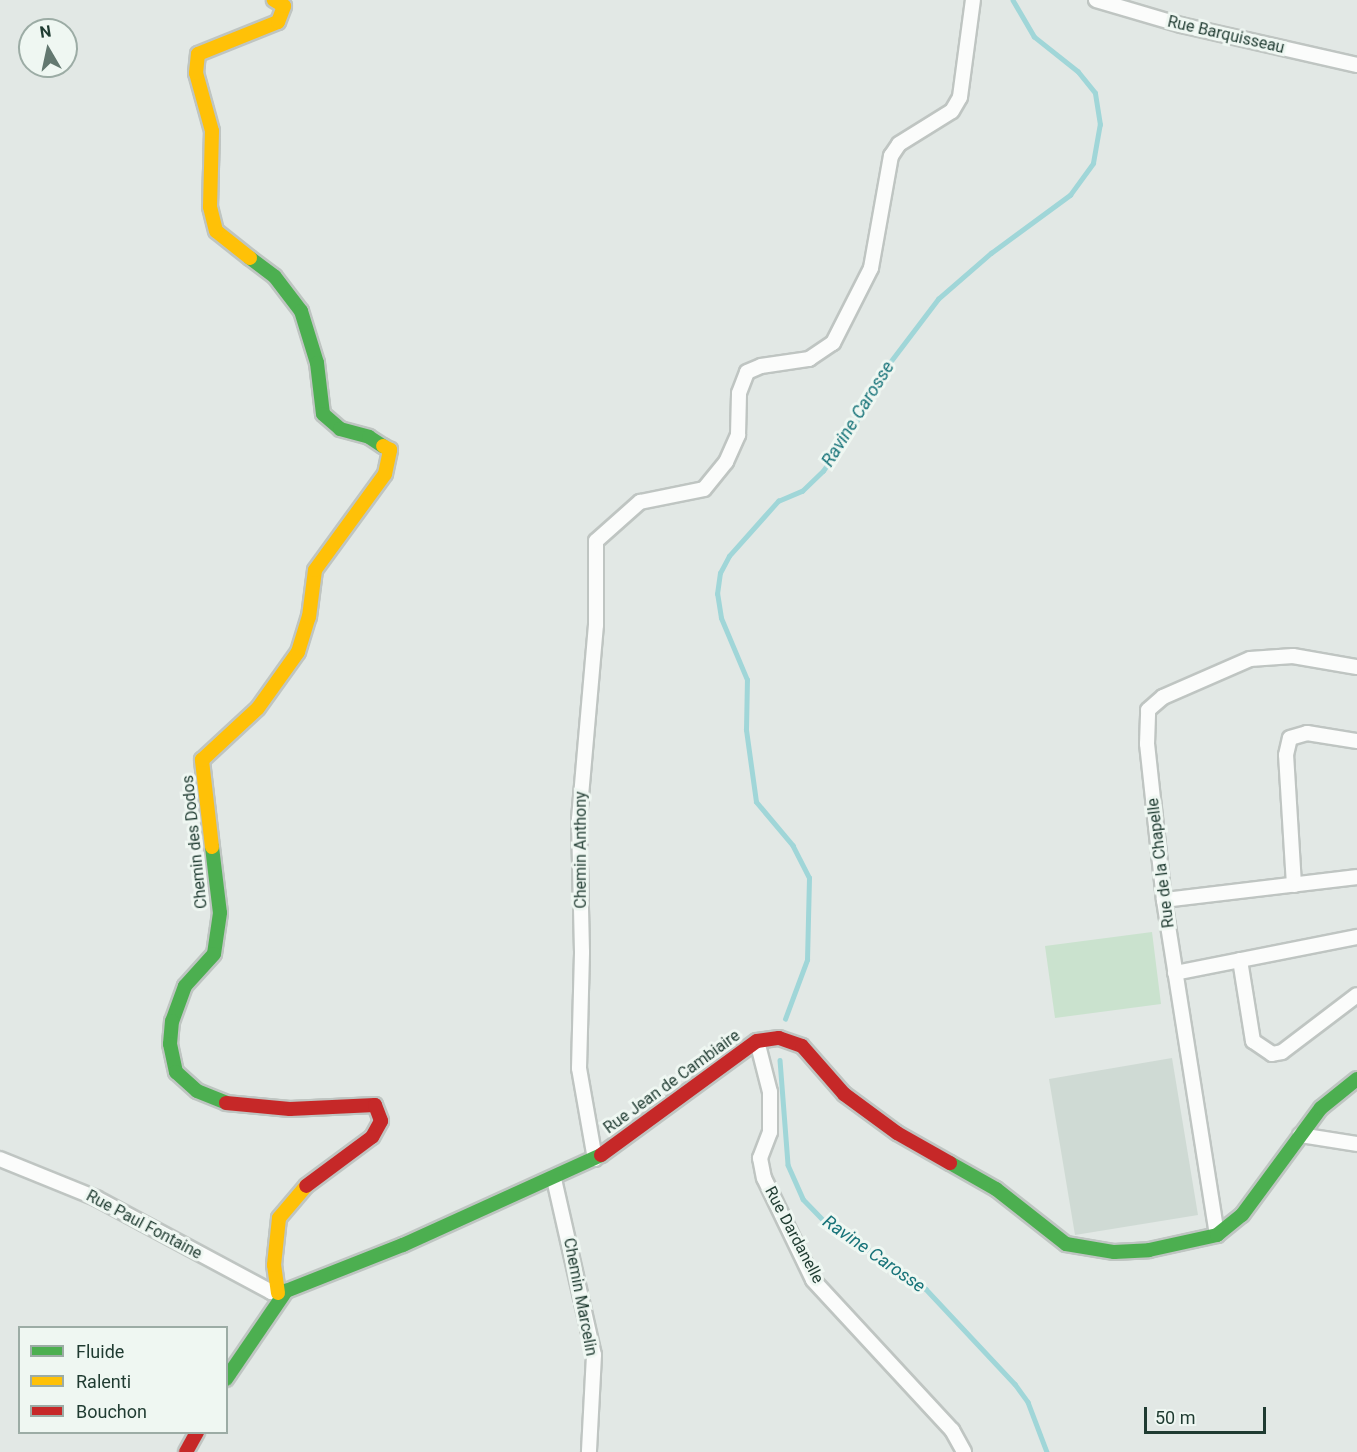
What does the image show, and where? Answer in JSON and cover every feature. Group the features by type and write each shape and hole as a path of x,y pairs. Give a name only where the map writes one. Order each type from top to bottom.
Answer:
{"street":[{"name":"Chemin des Dodos","path":"274,0 284,6 278,22 198,54 195,73 212,131 210,207 216,231 275,277 301,311 317,363 323,414 340,429 369,437 390,450 386,474 315,570 309,617 298,652 258,708 202,760 220,913 214,954 185,986 172,1021 170,1044 176,1072 197,1091 226,1103 290,1109 375,1106 381,1121 372,1137 302,1189 279,1218 274,1254 282,1292"},
{"name":"Chemin Anthony","path":"595,1159 579,1068 582,952 579,819 596,625 596,541 640,502 704,489 726,462 738,435 739,393 747,372 761,366 809,359 833,343 871,268 891,156 899,144 951,111 960,97 974,0"},
{"name":"Rue Barquisseau","path":"1095,0 1181,25 1357,65"},
{"name":"Rue de la Chapelle","path":"1217,1235 1164,900 1147,744 1148,710 1163,697 1250,659 1293,656 1357,667"},
{"path":"1294,885 1286,755 1290,738 1307,733 1357,741"},
{"path":"1164,900 1357,877"},
{"path":"1175,973 1357,937"},
{"path":"1240,960 1253,1041 1272,1054 1282,1052 1357,995"},
{"name":"Rue Jean de Cambiaire","path":"282,1292 554,1179 595,1159 757,1041 779,1038 802,1046 844,1094 897,1133 996,1189 1048,1234 1066,1244 1091,1250 1137,1251 1217,1235 1242,1215 1321,1108 1357,1079"},
{"name":"Rue Dardanelle","path":"757,1041 770,1092 770,1132 760,1158 764,1178 813,1280 952,1430 964,1452"},
{"path":"1300,1135 1357,1144"},
{"name":"Rue Paul Fontaine","path":"0,1159 96,1198 282,1292"},
{"name":"Chemin Marcelin","path":"554,1179 594,1355 589,1452"},
{"path":"228,1375 241,1352 282,1292"},
{"path":"186,1452 196,1434"}],"shaded area":[{"path":"1172,1058 1198,1215 1075,1235 1049,1079"}],"green space":[{"path":"1152,932 1161,1004 1055,1018 1045,946"}],"waterway":[{"name":"Ravine Carosse","path":"785,1019 807,960 809,878 793,846 756,802 746,730 747,680 721,618 717,594 720,573 729,556 778,501 802,491 823,471 855,424 878,378 938,299 991,253 1070,195 1093,163 1100,125 1095,93 1078,72 1034,37 1013,1"},
{"name":"Ravine Carosse","path":"780,1060 788,1165 803,1199 832,1229 900,1268 926,1289 1015,1384 1028,1402 1047,1452"}],"traffic: fast":[{"path":"250,258 275,277 301,311 317,363 323,414 340,429 369,437 383,446"},
{"path":"212,847 220,913 214,954 185,986 172,1021 170,1044 176,1072 197,1091 226,1103"},
{"path":"950,1163 996,1189 1066,1244 1114,1252 1149,1250 1217,1235 1242,1215 1321,1108 1357,1079"},
{"path":"228,1376 286,1291 403,1245 601,1155"}],"traffic: slow":[{"path":"250,258 216,231 210,207 212,131 196,73 198,54 278,22 284,6 274,0"},
{"path":"212,847 202,760 258,708 298,652 309,617 315,570 385,474 390,450 383,446"},
{"path":"278,1293 274,1265 279,1218 306,1186"}],"traffic: jam":[{"path":"601,1155 757,1041 779,1038 802,1046 844,1094 897,1133 950,1163"},
{"path":"226,1103 290,1109 375,1105 381,1121 372,1137 306,1186"},
{"path":"186,1452 196,1434"}]}
